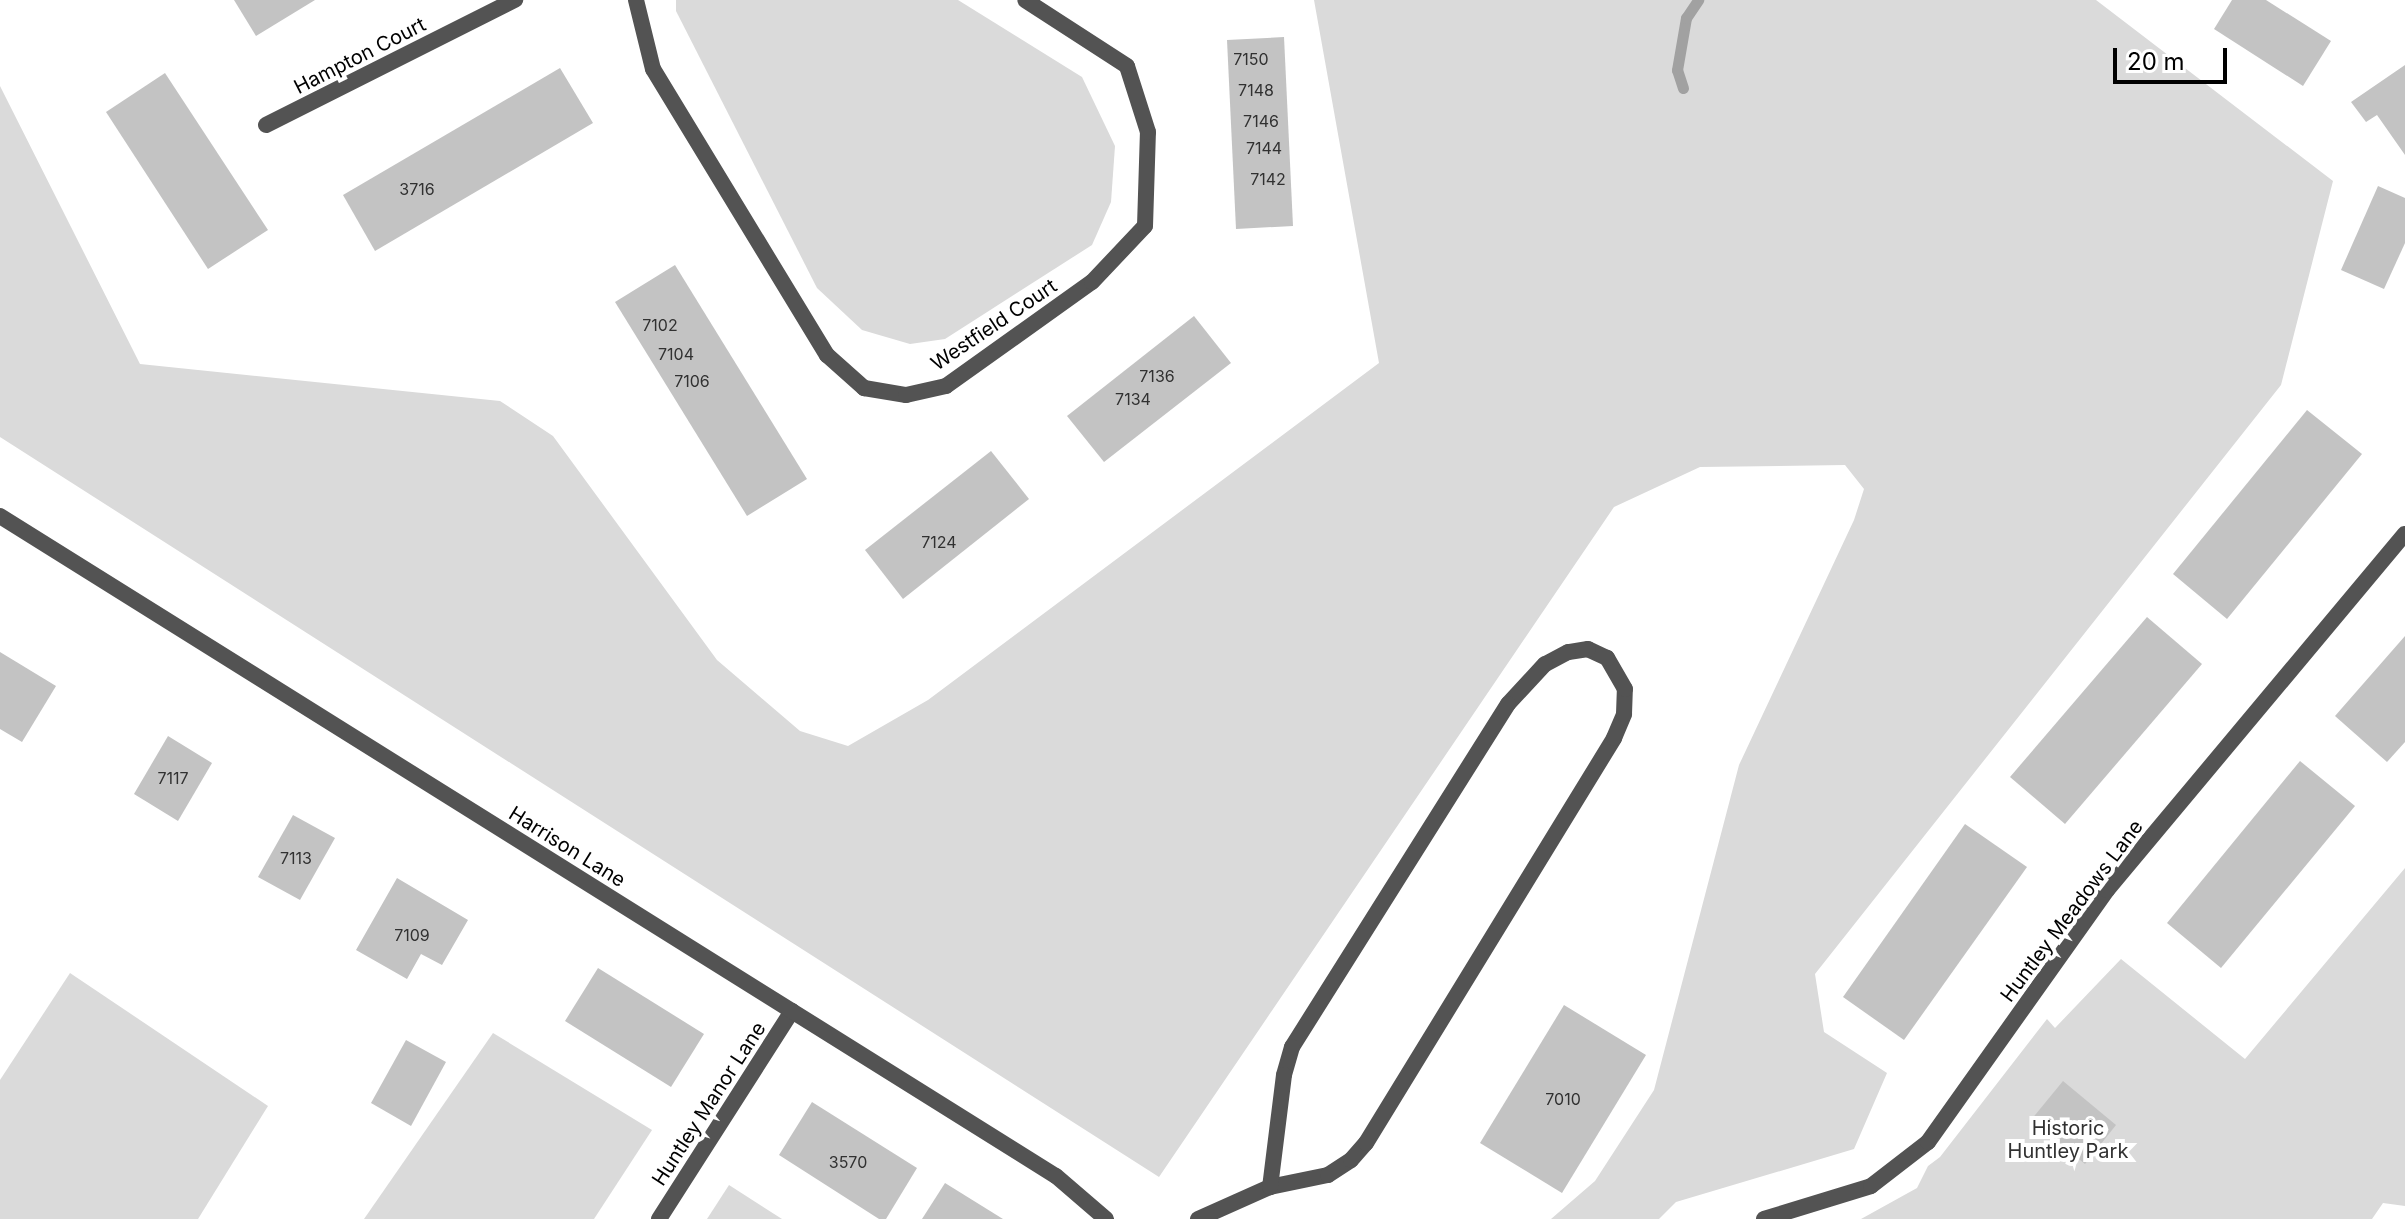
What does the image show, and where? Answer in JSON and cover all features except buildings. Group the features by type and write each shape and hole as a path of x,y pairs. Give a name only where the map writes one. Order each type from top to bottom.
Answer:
{"street":[{"name":"Hampton Court","path":"266,125 515,0"},
{"name":"Westfield Court","path":"636,0 653,69 827,355 864,388 906,395 946,386 1092,282 1145,226 1148,132 1127,66 1025,0"},
{"name":"Harrison Lane","path":"0,516 1056,1176 1106,1219"},
{"name":"Huntley Meadows Lane","path":"1764,1219 1871,1186 1928,1142 2107,890 2405,534"},
{"path":"1198,1219 1270,1187 1328,1175 1351,1160 1366,1143 1614,738 1624,714 1625,689 1607,658 1588,649 1568,652 1545,664 1528,679 1500,717 1292,1047 1284,1075 1270,1187"},
{"name":"Huntley Manor Lane","path":"659,1219 792,1011"}],"green space":[{"path":"676,0 958,0 1082,77 1115,146 1111,202 1092,245 945,339 910,344 862,330 817,288 676,11"},
{"path":"1314,0 2096,0 2333,181 2281,385 1815,974 1824,1032 1887,1073 1854,1149 1676,1202 1659,1219 1551,1219 1595,1181 1654,1090 1739,765 1854,520 1864,489 1845,465 1700,467 1614,507 1159,1177 0,437 0,86 140,364 500,401 553,436 717,660 800,731 848,746 928,700 1379,363"},
{"name":"Historic Huntley Park","path":"2405,868 2405,1206 2383,1203 2372,1219 1861,1219 1917,1188 1928,1166 1940,1157 2047,1019 2055,1028 2121,959 2245,1059"},
{"path":"70,973 268,1106 198,1219 0,1219 0,1080"},
{"path":"493,1033 652,1130 594,1219 364,1219"},
{"path":"729,1185 782,1219 707,1219"}],"waterway":[{"path":"1683,88 1677,70 1686,18 1698,0"}]}
